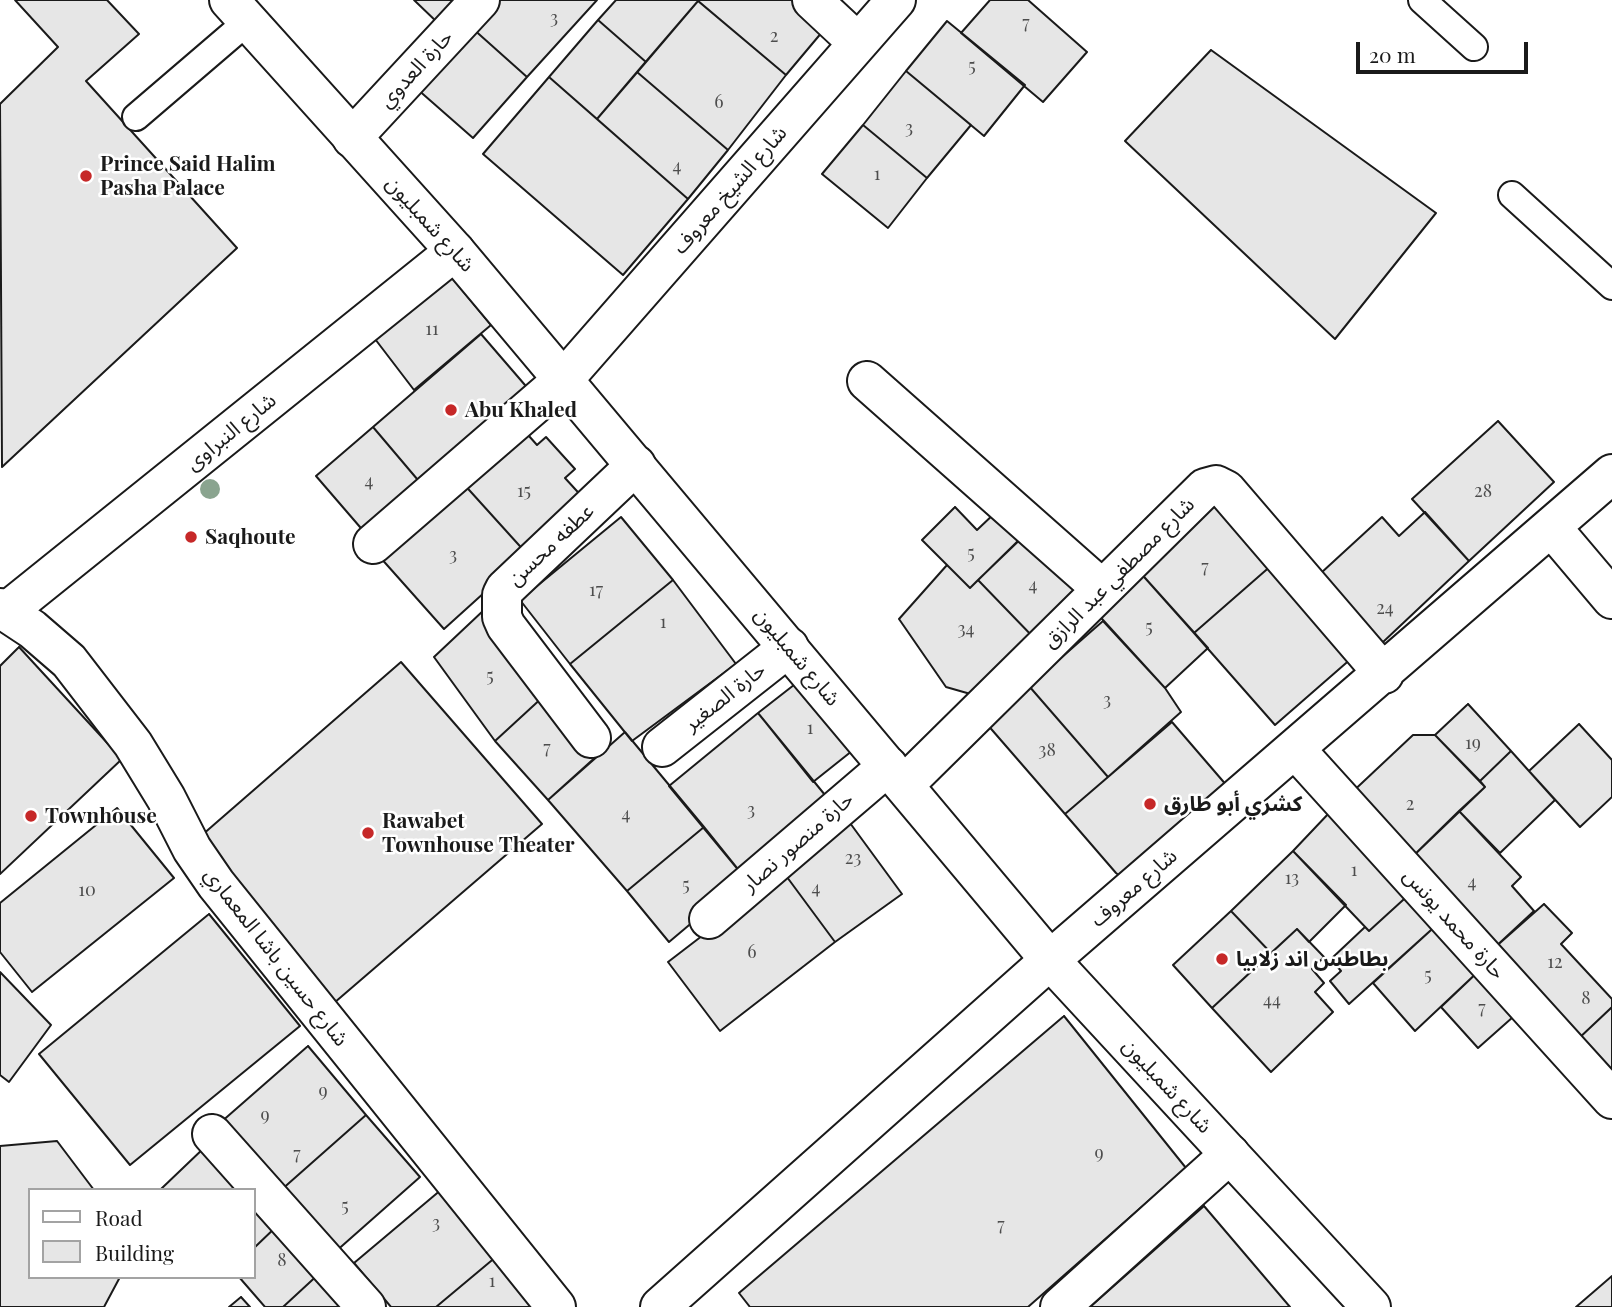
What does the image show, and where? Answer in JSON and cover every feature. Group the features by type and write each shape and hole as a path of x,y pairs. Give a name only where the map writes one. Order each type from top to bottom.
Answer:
{"street":[{"name":"حارة العدوي","path":"352,138 480,0"},
{"path":"812,0 858,43"},
{"name":"شارع الشيخ معروف","path":"373,544 564,379 896,0"},
{"name":"شارع شمبليون","path":"239,10 455,251 1050,960 1366,1305"},
{"name":"شارع النبراوى","path":"2,613 455,251"},
{"path":"867,381 1102,589"},
{"name":"عطفه محسن","path":"591,738 506,626 502,617 502,595 505,589 636,465"},
{"name":"شارع معروف","path":"676,1302 1050,960 1384,674 1612,474"},
{"name":"شارع مصطفي عبد الرازق","path":"896,775 1102,589 1205,488 1216,485 1226,490 1384,674"},
{"path":"1552,528 1612,599"},
{"name":"شارع حسين باشا المعماري","path":"2,613 32,629 69,660 133,744 166,798 192,849 216,884 556,1307"},
{"name":"حارة الصغير","path":"662,747 789,647"},
{"name":"حارة محمد يونس","path":"1295,749 1612,1099"},
{"name":"حارة منصور نصار","path":"709,919 896,775"},
{"path":"212,1135 366,1307"},
{"path":"1060,1307 1230,1154"}],"lane":[{"path":"1422,0 1474,47"},
{"path":"136,117 239,10"},
{"path":"1512,195 1612,286"}],"building":[{"name":"Prince Said Halim Pasha Palace","path":"15,0 107,0 139,34 86,81 237,248 2,467 0,104 58,47"},
{"path":"414,0 460,0 440,25"},
{"path":"496,0 597,0 527,77 471,27"},
{"path":"616,0 698,1 646,62 598,20"},
{"path":"697,0 799,0 828,25 786,75"},
{"path":"990,0 1028,0 1087,52 1043,102 961,33"},
{"path":"698,1 786,75 728,150 637,72"},
{"path":"598,20 646,62 597,119 549,77"},
{"path":"947,21 1025,85 984,136 906,71"},
{"path":"471,27 527,77 473,138 416,88"},
{"path":"1211,50 1436,213 1335,339 1125,141"},
{"path":"906,71 971,125 927,178 863,125"},
{"path":"637,72 728,150 688,199 597,119"},
{"path":"549,77 688,199 623,275 483,154"},
{"path":"863,125 927,178 888,228 822,174"},
{"path":"449,274 491,325 414,390 372,335"},
{"name":"Abu Khaled","path":"481,334 531,392 423,486 373,427"},
{"path":"1498,421 1554,482 1469,561 1412,499"},
{"path":"373,427 423,486 366,534 316,476"},
{"path":"521,427 537,445 546,437 575,469 565,478 586,501 527,554 461,481"},
{"path":"461,481 527,554 444,629 379,556"},
{"path":"1211,501 1273,564 1194,633 1137,569"},
{"path":"955,507 977,530 997,511 1022,537 970,588 922,540"},
{"path":"1425,512 1469,561 1382,643 1321,573 1382,517 1399,536"},
{"path":"621,517 673,580 570,664 520,600"},
{"path":"1030,530 1087,590 1036,640 978,580"},
{"path":"1273,564 1353,657 1275,725 1194,633"},
{"path":"947,565 970,588 978,580 1036,640 981,697 946,687 899,619"},
{"path":"1137,569 1208,648 1165,688 1093,609"},
{"path":"673,580 736,664 632,741 570,664"},
{"path":"485,609 545,695 495,741 434,657"},
{"path":"1103,621 1165,688 1181,712 1108,777 1029,686"},
{"name":"Townhouse","path":"19,647 122,759 0,874 0,666"},
{"name":"Rawabet Townhouse Theater","path":"401,662 542,824 334,1003 194,842"},
{"path":"808,674 862,743 813,782 758,713"},
{"path":"1029,686 1108,777 1065,814 986,723"},
{"path":"545,695 599,754 548,800 495,741"},
{"path":"1468,704 1511,751 1480,781 1435,735"},
{"path":"758,713 834,806 745,878 669,786"},
{"name":"كشري أبو طارق","path":"1172,722 1234,794 1130,884 1116,873 1065,814"},
{"path":"1579,724 1612,760 1612,797 1580,827 1529,771"},
{"path":"625,732 704,827 627,891 548,800"},
{"path":"1413,735 1435,735 1485,787 1408,861 1347,797"},
{"path":"1511,751 1555,800 1500,853 1459,811 1485,787 1480,781"},
{"path":"117,808 174,878 32,992 0,952 0,903"},
{"path":"1459,811 1521,877 1512,886 1534,911 1492,950 1408,861"},
{"path":"1330,812 1414,890 1369,931 1293,851"},
{"path":"850,823 902,894 835,942 784,873"},
{"path":"704,827 745,878 669,942 627,891"},
{"path":"1293,851 1346,905 1309,942 1297,929 1271,953 1231,911"},
{"path":"784,873 835,942 720,1031 668,962"},
{"path":"1414,890 1441,921 1349,1004 1330,981 1341,971 1331,959 1365,927 1369,931"},
{"path":"1544,904 1572,933 1561,944 1612,999 1612,1007 1576,1041 1492,950"},
{"name":"بطاطس اند زلابيا","path":"1231,911 1271,953 1212,1008 1173,965"},
{"path":"209,914 300,1026 130,1165 39,1054"},
{"path":"1441,921 1483,967 1415,1031 1373,983"},
{"path":"1297,929 1324,957 1312,969 1324,983 1315,992 1333,1012 1271,1072 1212,1008"},
{"path":"1483,967 1522,1009 1478,1048 1441,1007"},
{"path":"0,972 51,1025 9,1082 0,1075"},
{"path":"1612,1007 1612,1080 1576,1041"},
{"path":"1064,1016 1186,1168 1028,1307 750,1307 739,1293"},
{"path":"308,1046 366,1115 280,1191 220,1123"},
{"path":"366,1115 420,1177 334,1253 280,1191"},
{"path":"57,1141 92,1188 28,1188 28,1279 119,1279 104,1307 0,1307 0,1146"},
{"path":"206,1146 239,1182 233,1188 162,1188"},
{"path":"442,1189 497,1256 436,1307 391,1307 354,1263"},
{"path":"256,1199 279,1224 256,1246"},
{"path":"1204,1206 1290,1307 1090,1307"},
{"path":"279,1224 322,1271 283,1307 265,1307 241,1279 256,1279 256,1246"},
{"path":"497,1256 540,1307 436,1307"},
{"path":"322,1271 353,1307 283,1307"},
{"path":"1612,1276 1612,1307 1576,1307"},
{"path":"241,1297 250,1307 229,1307"}],"place":[{"name":"Prince Said Halim Pasha Palace","path":"86,176"},
{"name":"Abu Khaled","path":"451,410"},
{"name":"Saqhoute","path":"191,537"},
{"name":"كشري أبو طارق","path":"1150,804"},
{"name":"Townhouse","path":"31,816"},
{"name":"Rawabet Townhouse Theater","path":"368,833"},
{"name":"بطاطس اند زلابيا","path":"1222,959"}]}
